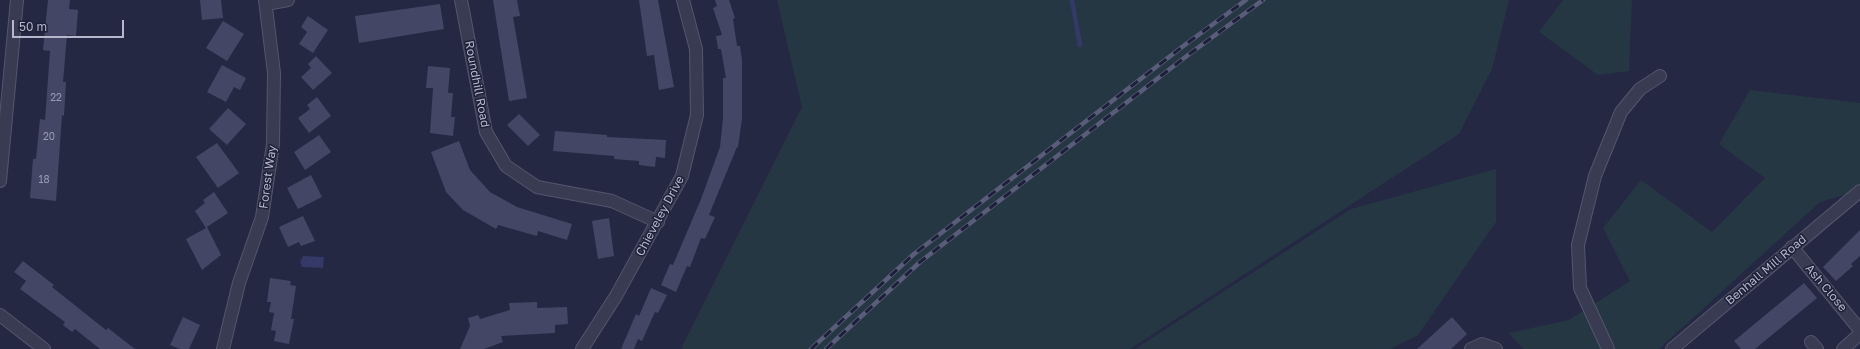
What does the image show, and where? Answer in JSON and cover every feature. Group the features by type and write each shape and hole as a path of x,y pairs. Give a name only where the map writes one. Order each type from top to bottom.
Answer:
{"street":[{"path":"0,181 17,0"},
{"path":"266,2 288,0"},
{"name":"Roundhill Road","path":"461,0 486,132 506,166 537,187 612,201 658,222"},
{"name":"Chieveley Drive","path":"582,349 616,296 682,176 697,115 696,49 683,0"},
{"name":"Forest Way","path":"223,349 239,283 262,217 273,144 274,73 266,2"},
{"path":"1608,349 1580,288 1578,245 1595,176 1621,112 1640,89 1660,76"},
{"name":"Benhall Mill Road","path":"1672,349 1860,191"},
{"name":"Ash Close","path":"1792,247 1860,330"},
{"path":"0,315 44,349"},
{"path":"1843,349 1860,334"},
{"path":"1471,349 1482,344 1496,349"}],"shaded area":[{"path":"777,0 1509,0 1492,69 1459,134 1130,349 681,349 802,107"},
{"path":"1563,0 1632,0 1629,71 1598,75 1539,32"},
{"path":"1750,90 1860,103 1860,190 1820,202 1659,349 1523,349 1509,333 1569,320 1630,281 1603,228 1641,180 1712,232 1765,178 1719,144"},
{"path":"1496,169 1496,222 1418,335 1390,349 1135,349 1351,209"}],"water":[{"path":"303,256 324,257 323,268 302,267 300,262"}],"building":[{"path":"48,0 70,0 69,9 78,10 76,36 67,35 63,82 66,82 64,116 62,115 56,201 30,198 33,159 36,159 40,119 45,120 50,51 43,50"},
{"path":"200,0 221,0 223,18 202,20"},
{"path":"493,0 517,0 520,16 513,17 527,98 509,101"},
{"path":"639,0 658,0 674,87 659,90 654,55 647,56"},
{"path":"715,0 729,0 735,18 733,19 737,46 740,46 742,60 742,119 738,147 709,215 715,217 705,239 701,238 690,267 687,266 676,292 661,285 670,264 673,265 701,199 720,147 723,118 723,78 726,78 721,49 718,49 716,36 722,35 713,8 717,6"},
{"path":"440,4 444,29 359,43 355,16"},
{"path":"308,16 328,30 313,53 299,44 307,32 301,27"},
{"path":"223,21 244,34 227,61 206,48"},
{"path":"316,56 332,73 313,90 301,77 311,68 308,64"},
{"path":"222,65 246,78 240,90 234,87 226,102 207,92"},
{"path":"428,66 450,68 448,93 453,93 451,117 455,117 453,136 430,133 433,88 426,88"},
{"path":"317,97 331,116 309,133 298,118 310,109 307,105"},
{"path":"228,108 246,124 227,145 209,129"},
{"path":"519,114 540,135 528,146 507,125"},
{"path":"555,131 607,135 607,137 666,140 665,158 656,157 655,167 639,165 639,161 614,159 614,156 553,151"},
{"path":"319,135 331,152 305,170 294,152"},
{"path":"459,141 470,170 490,192 517,207 572,224 567,240 538,231 537,236 498,225 496,229 463,210 446,192 431,152"},
{"path":"217,143 239,173 218,188 196,157"},
{"path":"311,175 322,197 298,209 287,188"},
{"path":"214,192 228,213 207,227 221,255 202,270 186,239 206,228 195,211 205,203 203,200"},
{"path":"303,216 315,241 301,246 299,242 288,247 279,227"},
{"path":"609,218 614,256 598,259 592,221"},
{"path":"1860,230 1860,256 1851,264 1853,266 1836,281 1823,267"},
{"path":"23,261 54,285 52,287 106,330 108,328 135,349 100,349 75,329 72,332 63,325 65,322 20,289 26,281 14,272"},
{"path":"270,278 291,281 290,285 296,286 291,319 294,319 289,344 274,341 276,331 271,330 274,313 269,312 271,302 267,302"},
{"path":"1804,283 1817,298 1755,349 1741,349 1734,341"},
{"path":"651,288 667,295 658,313 655,312 642,341 638,339 634,349 621,349 636,314 639,316"},
{"path":"537,302 537,308 567,307 568,324 555,325 555,333 501,336 503,342 484,349 460,349 470,326 468,318 478,315 480,319 510,310 509,303"},
{"path":"183,317 200,325 189,349 180,349 170,345"},
{"path":"1452,317 1467,334 1451,349 1417,349"}],"waterway":[{"path":"1072,0 1080,45"}],"railway":[{"path":"811,349 914,254 1182,47 1246,0"},
{"path":"826,349 920,262 1188,55 1263,0"}]}
